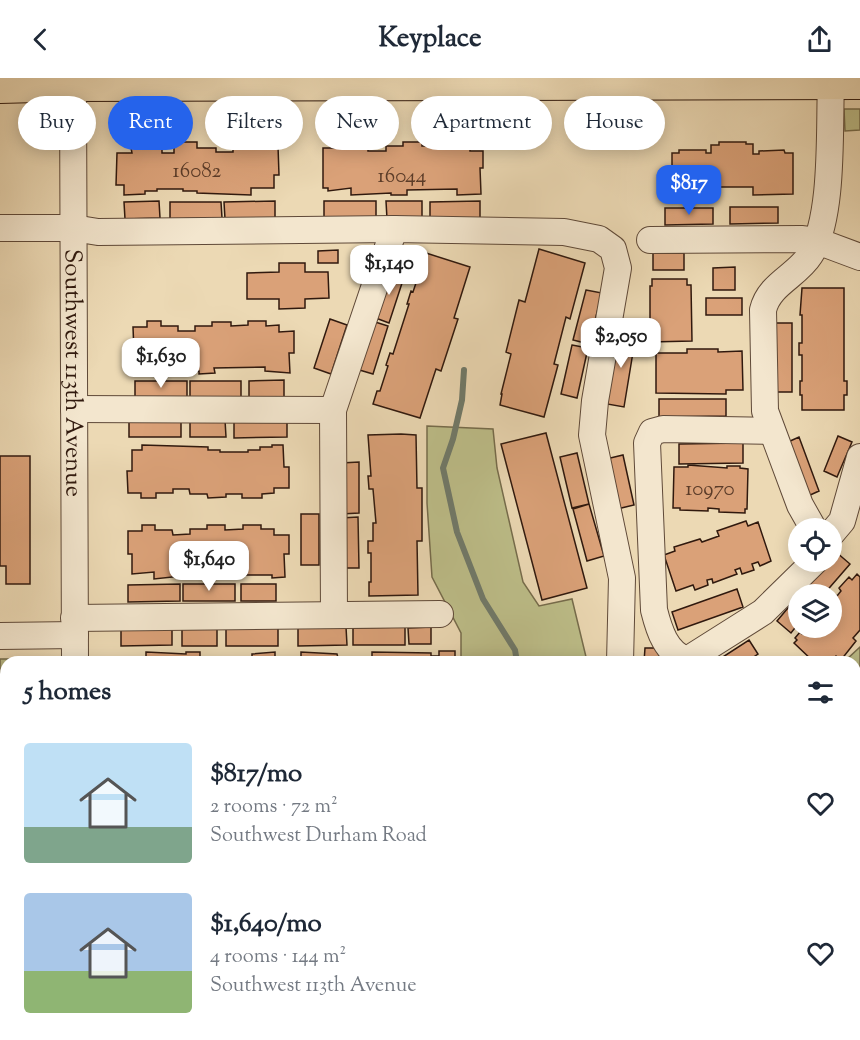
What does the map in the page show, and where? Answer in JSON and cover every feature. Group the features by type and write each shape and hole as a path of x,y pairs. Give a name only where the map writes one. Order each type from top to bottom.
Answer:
{"main road":[{"path":"0,87 845,83"}],"street":[{"path":"807,518 771,431 763,398 763,309 765,300 775,287 800,268 817,241 845,83"},
{"name":"Southwest 113th Avenue","path":"73,85 75,656"},
{"path":"0,228 73,228 98,232 394,229 564,232 599,239 613,249 618,268 595,401 592,435 622,578 620,656"},
{"path":"334,615 333,410 394,229"},
{"path":"650,240 801,239 817,241 860,256"},
{"path":"74,409 333,410"},
{"path":"676,656 668,647 657,625 654,610 647,443 652,432 663,429 771,431"},
{"path":"842,521 860,457"},
{"path":"693,656 764,612 804,572"},
{"path":"0,636 74,627 334,615 440,614"}],"green space":[{"path":"844,109 860,109 860,130 845,131"},
{"path":"427,426 493,429 497,468 523,582 539,606 572,599 586,656 461,656 461,633 432,577 427,503"},
{"path":"860,647 860,656 850,656"}],"building":[{"path":"193,142 197,142 197,148 205,148 205,150 233,152 233,150 278,150 279,175 274,175 274,188 251,188 251,195 157,189 157,191 145,191 145,194 124,195 124,185 116,185 117,153 132,153 131,150 162,150 162,153 174,153 174,150 193,150"},
{"path":"403,142 411,142 411,150 483,151 483,168 480,168 481,194 457,195 457,189 407,190 407,195 391,195 391,193 351,195 351,188 328,191 328,188 323,188 323,150 399,150"},
{"path":"719,142 753,144 753,154 759,154 759,151 784,150 785,153 793,153 793,194 753,195 753,187 715,187 712,194 672,194 672,153 679,153 679,150 706,150 706,153 711,153 711,145 719,145"},
{"path":"159,201 160,218 125,219 124,202"},
{"path":"275,201 275,218 225,219 224,202"},
{"path":"324,201 376,201 376,219 324,219"},
{"path":"386,201 422,201 422,219 387,219"},
{"path":"480,201 480,218 430,218 430,202"},
{"path":"170,202 221,202 222,218 170,219"},
{"path":"730,207 778,207 778,223 730,224"},
{"path":"665,208 713,208 713,224 665,225"},
{"path":"539,249 585,263 570,319 566,317 554,364 558,365 544,417 500,405 511,354 506,352 519,300 525,302"},
{"path":"338,250 338,263 318,263 318,251"},
{"path":"426,253 470,267 454,318 458,319 441,371 436,369 420,418 373,404 377,391 380,391 390,353 393,354 411,291 413,292"},
{"path":"653,253 684,253 684,270 653,270"},
{"path":"279,263 305,263 305,272 328,272 329,298 305,299 305,308 279,309 279,299 247,299 247,273 279,272"},
{"path":"735,267 735,290 713,290 713,268"},
{"path":"389,269 405,274 389,323 373,317"},
{"path":"652,279 687,279 687,285 691,285 692,341 650,342"},
{"path":"802,288 844,288 844,381 847,381 847,395 844,395 844,410 802,410 800,381 802,381 802,355 799,355 799,343 802,343 802,315 800,315"},
{"path":"586,290 602,293 589,344 573,340"},
{"path":"706,298 742,298 742,315 706,315"},
{"path":"330,319 347,325 331,374 314,368"},
{"path":"147,321 161,321 161,326 178,326 178,331 195,331 195,326 212,326 212,322 231,322 231,326 248,325 248,321 266,321 266,326 279,325 279,332 294,331 294,353 289,353 290,373 265,371 265,367 214,368 215,373 199,374 199,371 148,373 147,369 138,369 138,352 134,352 133,327 147,327"},
{"path":"372,321 388,326 373,374 356,369"},
{"path":"774,323 792,323 792,392 775,392"},
{"path":"618,332 636,334 624,407 607,404"},
{"path":"572,345 588,348 577,398 561,394"},
{"path":"687,349 718,349 718,352 742,351 743,390 726,390 726,394 656,393 656,353 687,353"},
{"path":"284,380 284,397 249,398 249,381"},
{"path":"135,381 187,381 187,397 135,398"},
{"path":"190,381 241,381 241,397 190,398"},
{"path":"659,399 726,399 726,416 659,417"},
{"path":"181,420 181,437 129,437 129,421"},
{"path":"225,420 226,437 190,437 190,421"},
{"path":"287,420 287,437 234,438 234,421"},
{"path":"546,433 587,588 542,600 501,444"},
{"path":"368,435 416,435 417,488 422,488 422,541 417,541 418,595 369,596 371,553 368,553 368,541 373,541 373,523 376,523 373,489 369,489 368,476 371,476"},
{"path":"838,436 852,442 837,477 824,471"},
{"path":"799,437 819,491 808,496 788,442"},
{"path":"743,443 743,463 679,464 679,444"},
{"path":"142,445 208,447 208,450 220,450 220,452 248,452 248,450 260,450 260,447 283,445 284,467 289,467 289,488 274,488 274,493 262,494 262,498 242,498 242,494 226,494 226,497 208,498 207,494 190,494 189,489 173,489 173,493 156,493 156,498 141,498 141,493 128,493 127,471 132,471 132,450 142,450"},
{"path":"577,453 589,504 572,508 560,457"},
{"path":"623,455 634,505 617,509 606,459"},
{"path":"0,456 30,456 30,584 6,584 6,566 0,566"},
{"path":"359,462 359,513 341,514 341,463"},
{"path":"688,465 727,468 727,466 740,466 740,468 748,469 745,513 719,512 719,509 708,508 708,511 673,508 674,467 688,467"},
{"path":"589,504 604,556 587,561 573,509"},
{"path":"301,514 319,514 319,565 301,565"},
{"path":"358,517 359,568 342,568 341,518"},
{"path":"746,521 748,526 758,522 771,561 760,566 758,562 752,564 754,570 742,574 740,568 735,570 737,574 713,583 712,579 707,580 708,585 695,590 693,585 676,591 664,555 675,551 674,547 719,536 717,531"},
{"path":"142,525 155,525 155,530 172,530 173,535 190,534 190,529 207,529 207,525 225,525 225,530 243,529 243,525 261,525 261,529 274,529 274,535 289,535 289,554 284,554 285,577 210,573 210,577 195,578 195,575 191,575 154,579 154,572 132,574 132,554 128,554 128,531 142,531"},
{"path":"842,557 850,564 833,584 808,584 819,572 842,572"},
{"path":"857,574 860,577 860,630 853,638 856,641 844,656 808,656 794,643 797,640 795,638 842,638 842,585 849,577 852,580"},
{"path":"180,584 180,601 128,602 128,585"},
{"path":"183,584 235,584 235,601 183,601"},
{"path":"241,584 276,584 276,601 241,601"},
{"path":"737,589 743,607 678,630 672,612"},
{"path":"788,608 788,630 777,621"},
{"path":"172,627 172,645 121,646 121,628"},
{"path":"278,627 278,646 226,646 226,628"},
{"path":"346,627 347,645 298,646 298,628"},
{"path":"405,627 405,645 353,645 353,628"},
{"path":"431,627 431,644 409,644 408,628"},
{"path":"182,628 217,628 217,646 182,646"},
{"path":"749,640 758,654 755,656 724,656"},
{"path":"645,648 660,648 659,656 644,656"},
{"path":"439,651 455,651 455,656 439,656"},
{"path":"146,652 186,654 186,652 200,652 200,656 146,656"},
{"path":"275,652 275,656 252,656 252,654"},
{"path":"301,652 337,654 338,656 301,656"},
{"path":"372,652 431,653 431,656 372,656"}],"waterway":[{"path":"464,370 462,400 453,439 443,468 457,532 483,599 515,650 516,656"}]}
